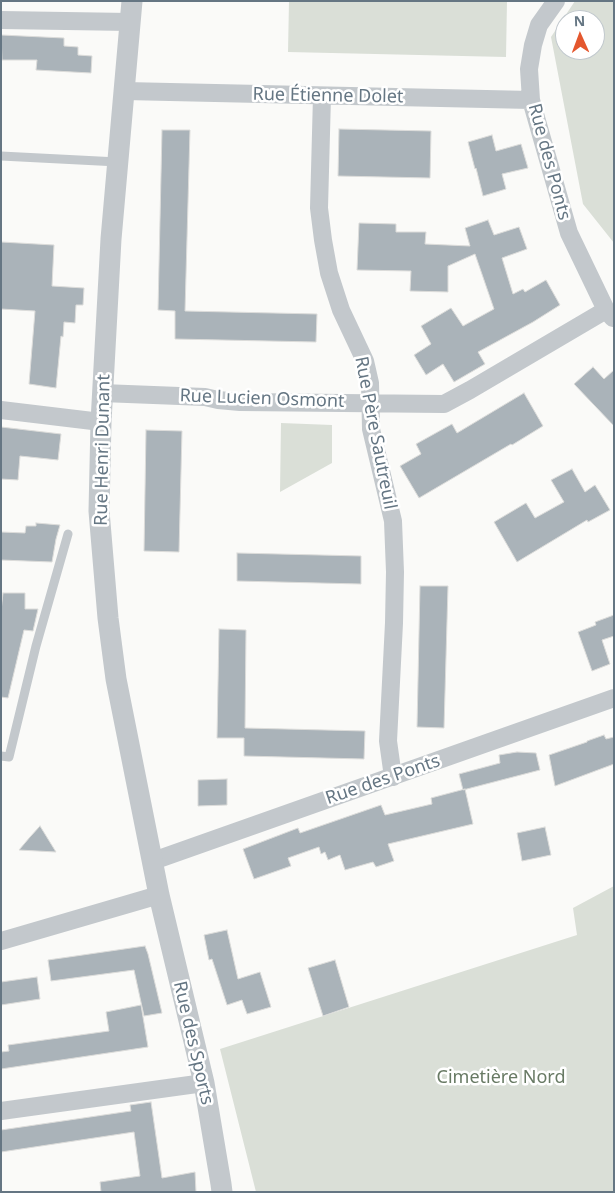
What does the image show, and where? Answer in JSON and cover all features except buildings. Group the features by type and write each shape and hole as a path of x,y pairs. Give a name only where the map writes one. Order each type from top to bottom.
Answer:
{"street":[{"name":"Rue des Ponts","path":"556,1 539,25 532,45 529,69 531,100 568,234 610,314"},
{"path":"1,20 131,11"},
{"name":"Rue Henri Dunant","path":"131,11 111,239 100,422 99,512 116,679 159,895"},
{"name":"Rue Étienne Dolet","path":"125,91 531,100"},
{"name":"Rue Père Sautreuil","path":"322,96 319,208 323,240 329,273 341,310 365,361 370,383 371,429 392,521 395,572 388,740 393,776"},
{"name":"Rue Lucien Osmont","path":"102,393 205,397 240,402 444,404 610,314"},
{"path":"1,410 100,422"},
{"name":"Rue des Ponts","path":"153,861 614,698"},
{"path":"1,941 159,895"},
{"name":"Rue des Sports","path":"159,895 204,1083 222,1192"},
{"path":"1,1111 204,1083"}],"lane":[{"path":"1,156 118,162"},
{"path":"1,756 8,757 36,646 68,534"}],"green space":[{"path":"289,1 507,1 506,57 288,52"},
{"path":"575,1 614,1 614,243 583,204 555,60 605,60 605,10 569,10"},
{"path":"555,31 555,58 551,37"},
{"path":"281,423 332,425 332,463 280,492"},
{"name":"Cimetière Nord","path":"614,886 614,1192 256,1192 220,1049 577,935 573,908"}]}
